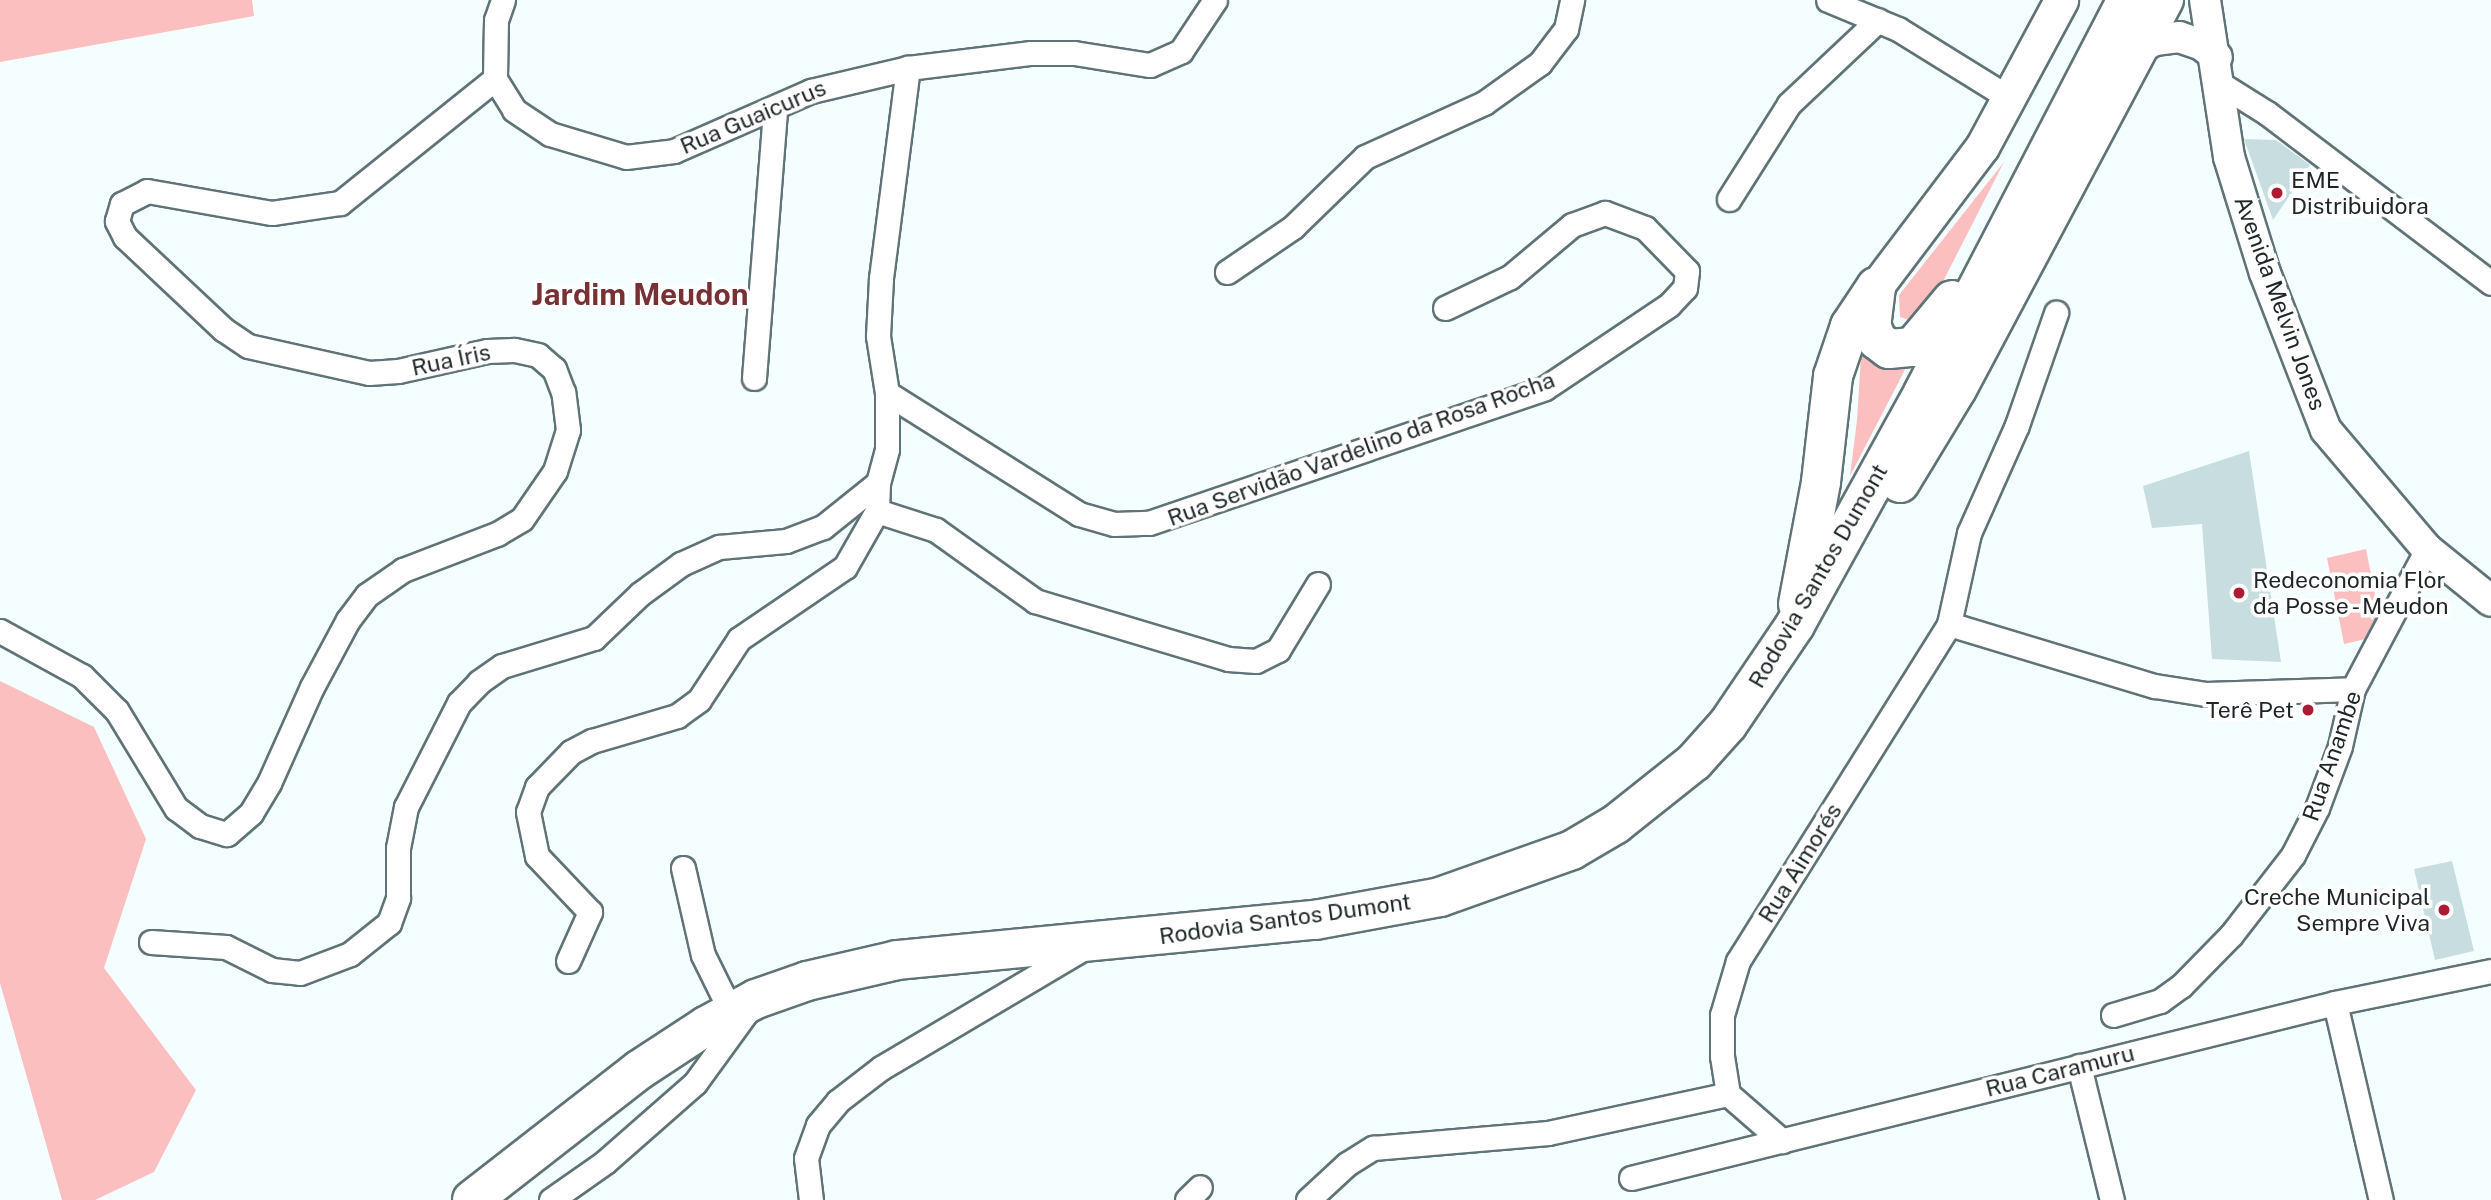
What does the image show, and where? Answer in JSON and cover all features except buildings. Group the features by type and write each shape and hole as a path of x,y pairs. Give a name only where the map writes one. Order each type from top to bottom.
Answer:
{"highway":[{"path":"1876,287 1871,325 1877,341 1889,349 1913,347 1995,256 2127,0"},
{"path":"1796,625 1888,502 1928,440 2134,51 2165,0"},
{"name":"Rodovia Santos Dumont","path":"472,1200 639,1070 743,1005 897,960 1091,944 1315,920 1440,897 1572,850 1626,817 1694,762 1763,677 1796,625 1995,256"},
{"path":"1796,625 1807,537 1821,482 1833,376 1850,326 1876,287"}],"main road":[{"path":"1876,287 1962,175 2011,99 2061,0"}],"street":[{"path":"495,79 496,20 503,0"},
{"name":"Rua Guaicurus","path":"495,79 514,110 550,134 626,158 674,151 848,79 908,68 1031,53 1074,53 1150,65 1181,51 1215,0"},
{"path":"1227,272 1293,227 1365,157 1484,103 1540,63 1566,29 1572,0"},
{"path":"1828,0 1878,20 2011,99"},
{"path":"2187,0 2207,12"},
{"name":"Avenida Melvin Jones","path":"2207,12 2218,70 2229,157 2265,273 2326,429 2427,549 2491,601"},
{"path":"1729,199 1789,104 1878,20"},
{"path":"2134,51 2155,40 2179,37 2203,45 2218,70 2267,113 2491,284"},
{"path":"568,961 590,912 537,856 530,836 528,811 537,787 571,752 592,741 677,716 699,700 739,639 845,566 877,511 878,483 887,449 887,393 878,336 881,278 908,68"},
{"name":"Rua Íris","path":"0,631 82,676 117,711 176,808 200,826 227,834 251,813 269,783 312,687 348,621 367,595 403,570 497,534 522,520 555,471 568,430 554,369 538,355 514,349 487,351 398,371 369,373 248,346 224,330 125,237 117,221 122,204 147,191 272,213 340,202 495,79"},
{"path":"754,378 775,110"},
{"name":"Rua Servidão Vardelino da Rosa Rocha","path":"887,393 1079,514 1114,524 1149,523 1545,388 1679,296 1687,271 1675,255 1645,228 1605,213 1572,225 1510,277 1446,309"},
{"name":"Rua Aimorés","path":"1728,1094 1721,1056 1722,1015 1738,961 1949,624 1969,533 2017,425 2056,313"},
{"path":"151,942 226,947 272,970 300,973 322,968 374,938 389,923 398,898 398,848 406,807 459,703 479,682 502,666 594,638 640,594 681,564 719,547 786,541 823,527 878,483"},
{"path":"877,511 936,530 1035,601 1228,659 1255,660 1278,650 1318,584"},
{"name":"Rua Anambe","path":"2113,1015 2160,1000 2180,986 2265,893 2293,855 2317,808 2340,746 2353,689 2427,549"},
{"path":"1949,624 2155,686 2206,694 2353,689"},
{"path":"551,1200 605,1162 695,1083 743,1005 703,955 683,868"},
{"path":"811,1200 806,1158 818,1125 838,1101 881,1068 1091,944"},
{"name":"Rua Caramuru","path":"1631,1178 2335,1003 2491,971"},
{"path":"2335,1003 2381,1200"},
{"path":"2079,1066 2112,1200"},
{"path":"1308,1200 1346,1164 1373,1148 1548,1133 1728,1094 1782,1141"}],"shaded area":[{"path":"0,0 252,0 254,16 0,62"},
{"path":"2004,162 1930,307 1912,321 1900,317 1899,295"},
{"path":"1862,340 1909,362 1850,476 1857,420"},
{"path":"2366,549 2383,635 2344,644 2327,558"},
{"path":"0,681 94,727 146,839 104,968 196,1090 154,1172 95,1200 62,1200 0,983"}],"place":[{"name":"EME Distribuidora","path":"2277,193"},
{"name":"Redeconomia Flor da Posse - Meudon","path":"2239,593"},
{"name":"Terê Pet","path":"2308,710"},
{"name":"Creche Municipal Sempre Viva","path":"2444,910"}],"district":[{"name":"Jardim Meudon","path":"640,294"}]}
